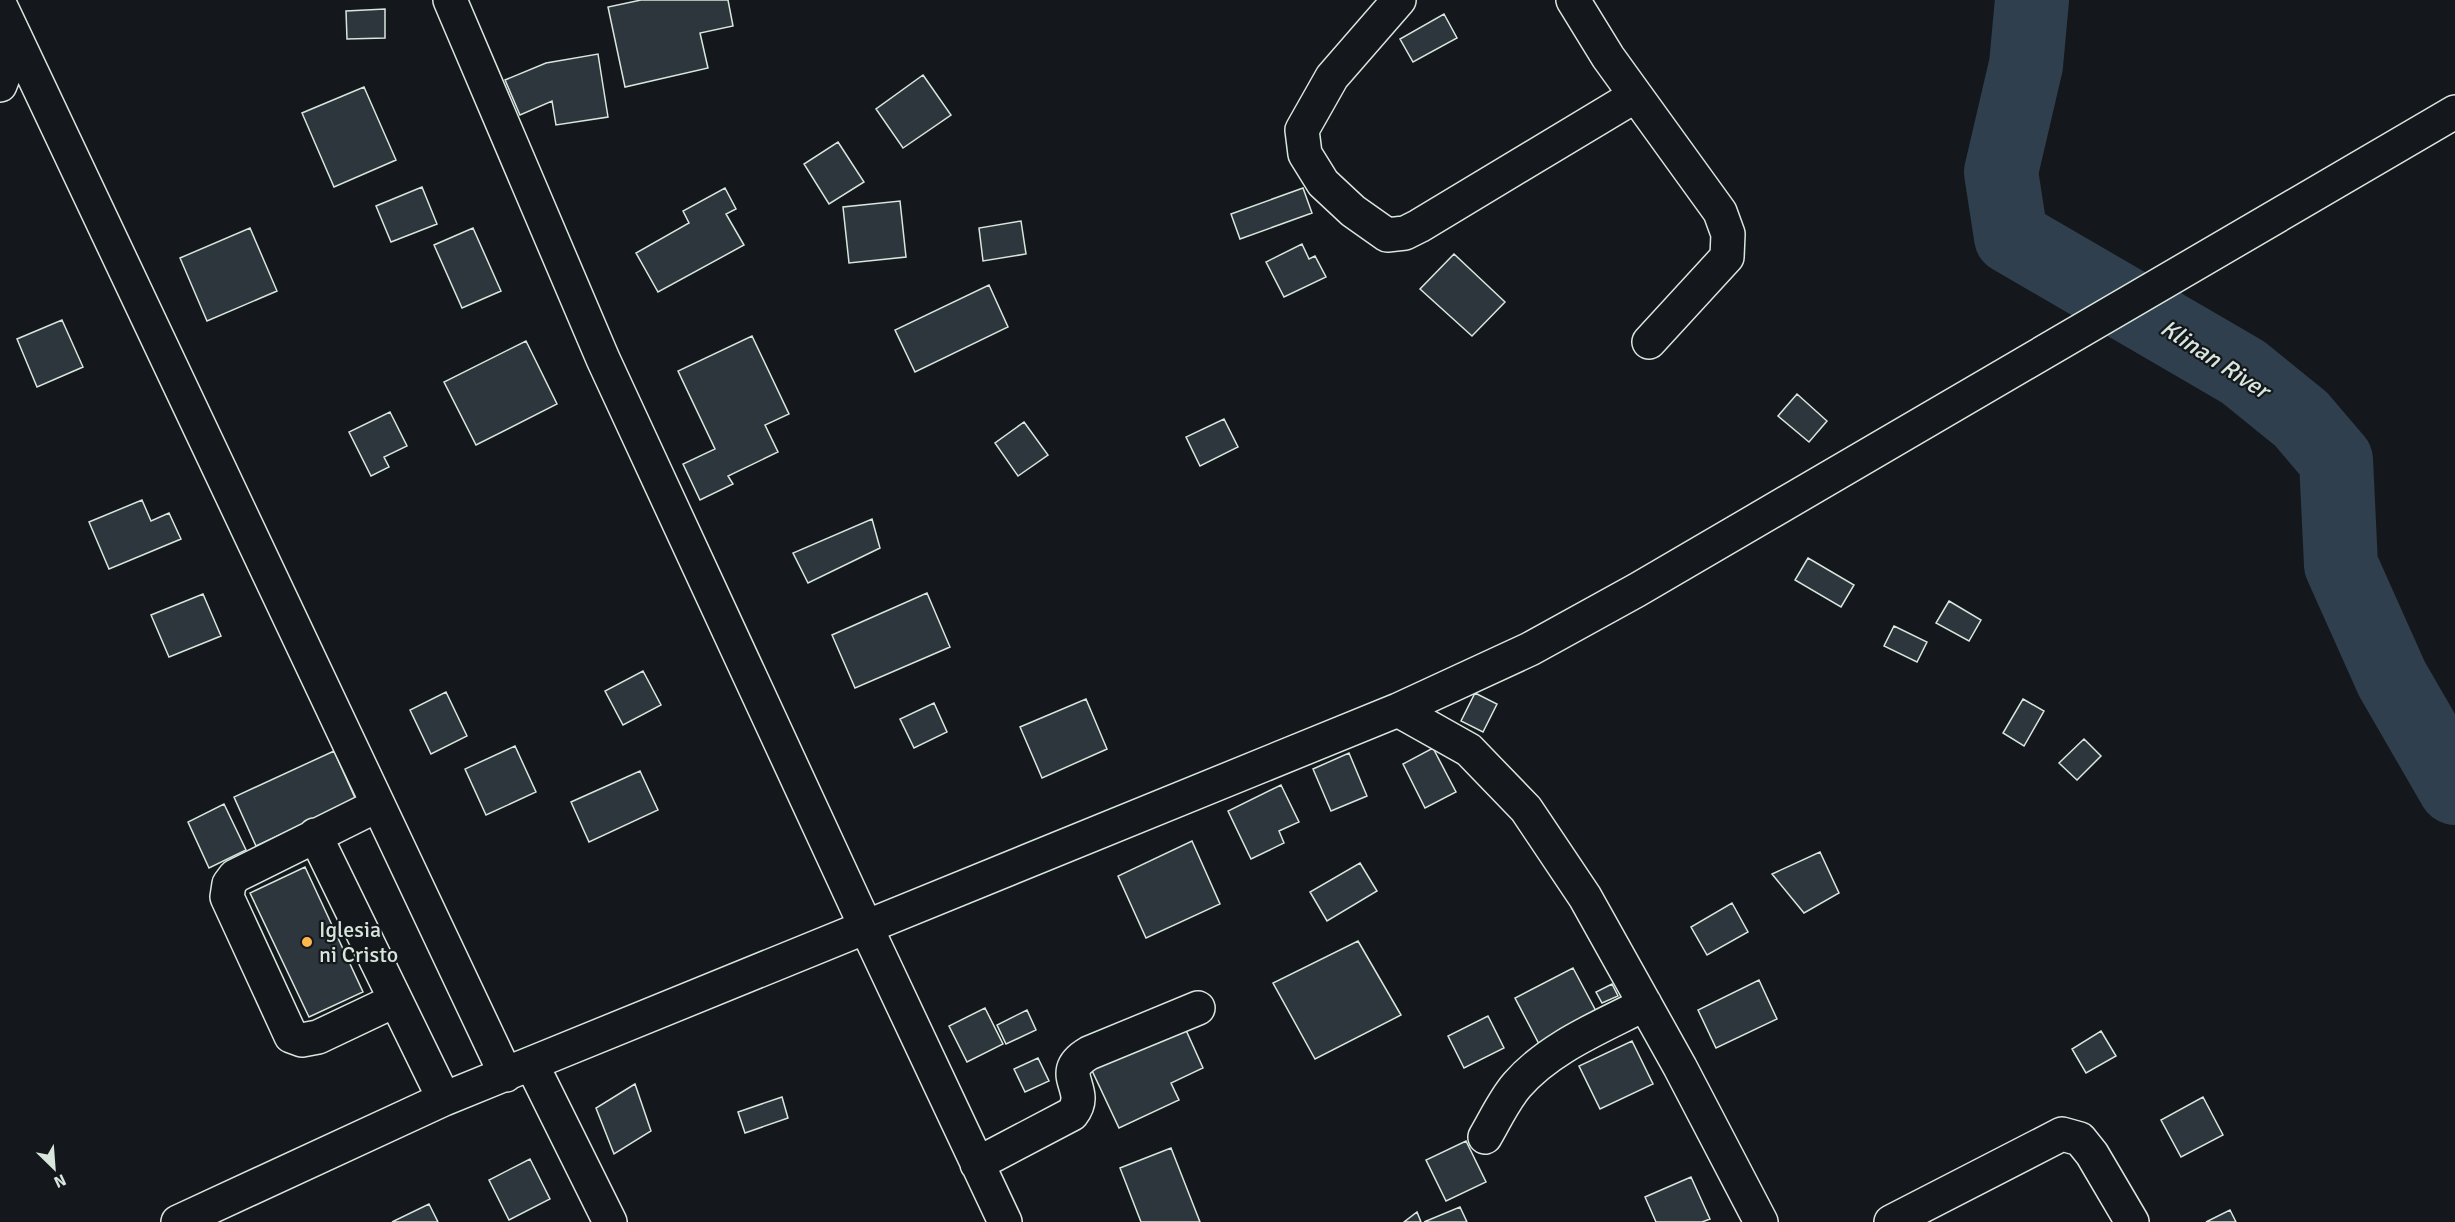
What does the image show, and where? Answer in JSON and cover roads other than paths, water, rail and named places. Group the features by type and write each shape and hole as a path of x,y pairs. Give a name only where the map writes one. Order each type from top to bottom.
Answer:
{"street":[{"path":"450,0 603,359 1005,1222"},
{"path":"1399,0 1332,77 1302,130 1305,154 1323,183 1353,211 1387,235 1405,233 1419,226 1635,96"},
{"path":"1573,0 1635,96 1720,212 1728,234 1727,256 1649,342"},
{"path":"0,5 378,805 519,1070 610,1222"},
{"path":"0,85 17,41"},
{"path":"178,1222 444,1099 1398,710 1530,649 1637,590 2455,112"},
{"path":"1398,710 1469,750 1526,809 1585,897 1645,1004 1761,1222"},
{"path":"378,805 235,876 229,884 227,897 291,1036 302,1040 318,1037 394,1001"},
{"path":"315,835 394,1001 444,1099"},
{"path":"1485,1137 1515,1088 1534,1066 1572,1042 1645,1004"},
{"path":"977,1164 1072,1114 1077,1108 1079,1097 1072,1070 1077,1060 1198,1008"},
{"path":"1891,1222 2062,1134 2080,1139 2092,1154 2132,1222"}],"waterway":[{"name":"Klinan River","path":"2032,0 2026,65 2001,172 2011,237 2243,372 2301,419 2336,460 2341,565 2392,679 2455,788"}],"place":[{"name":"Iglesia ni Cristo","path":"307,942"}]}
